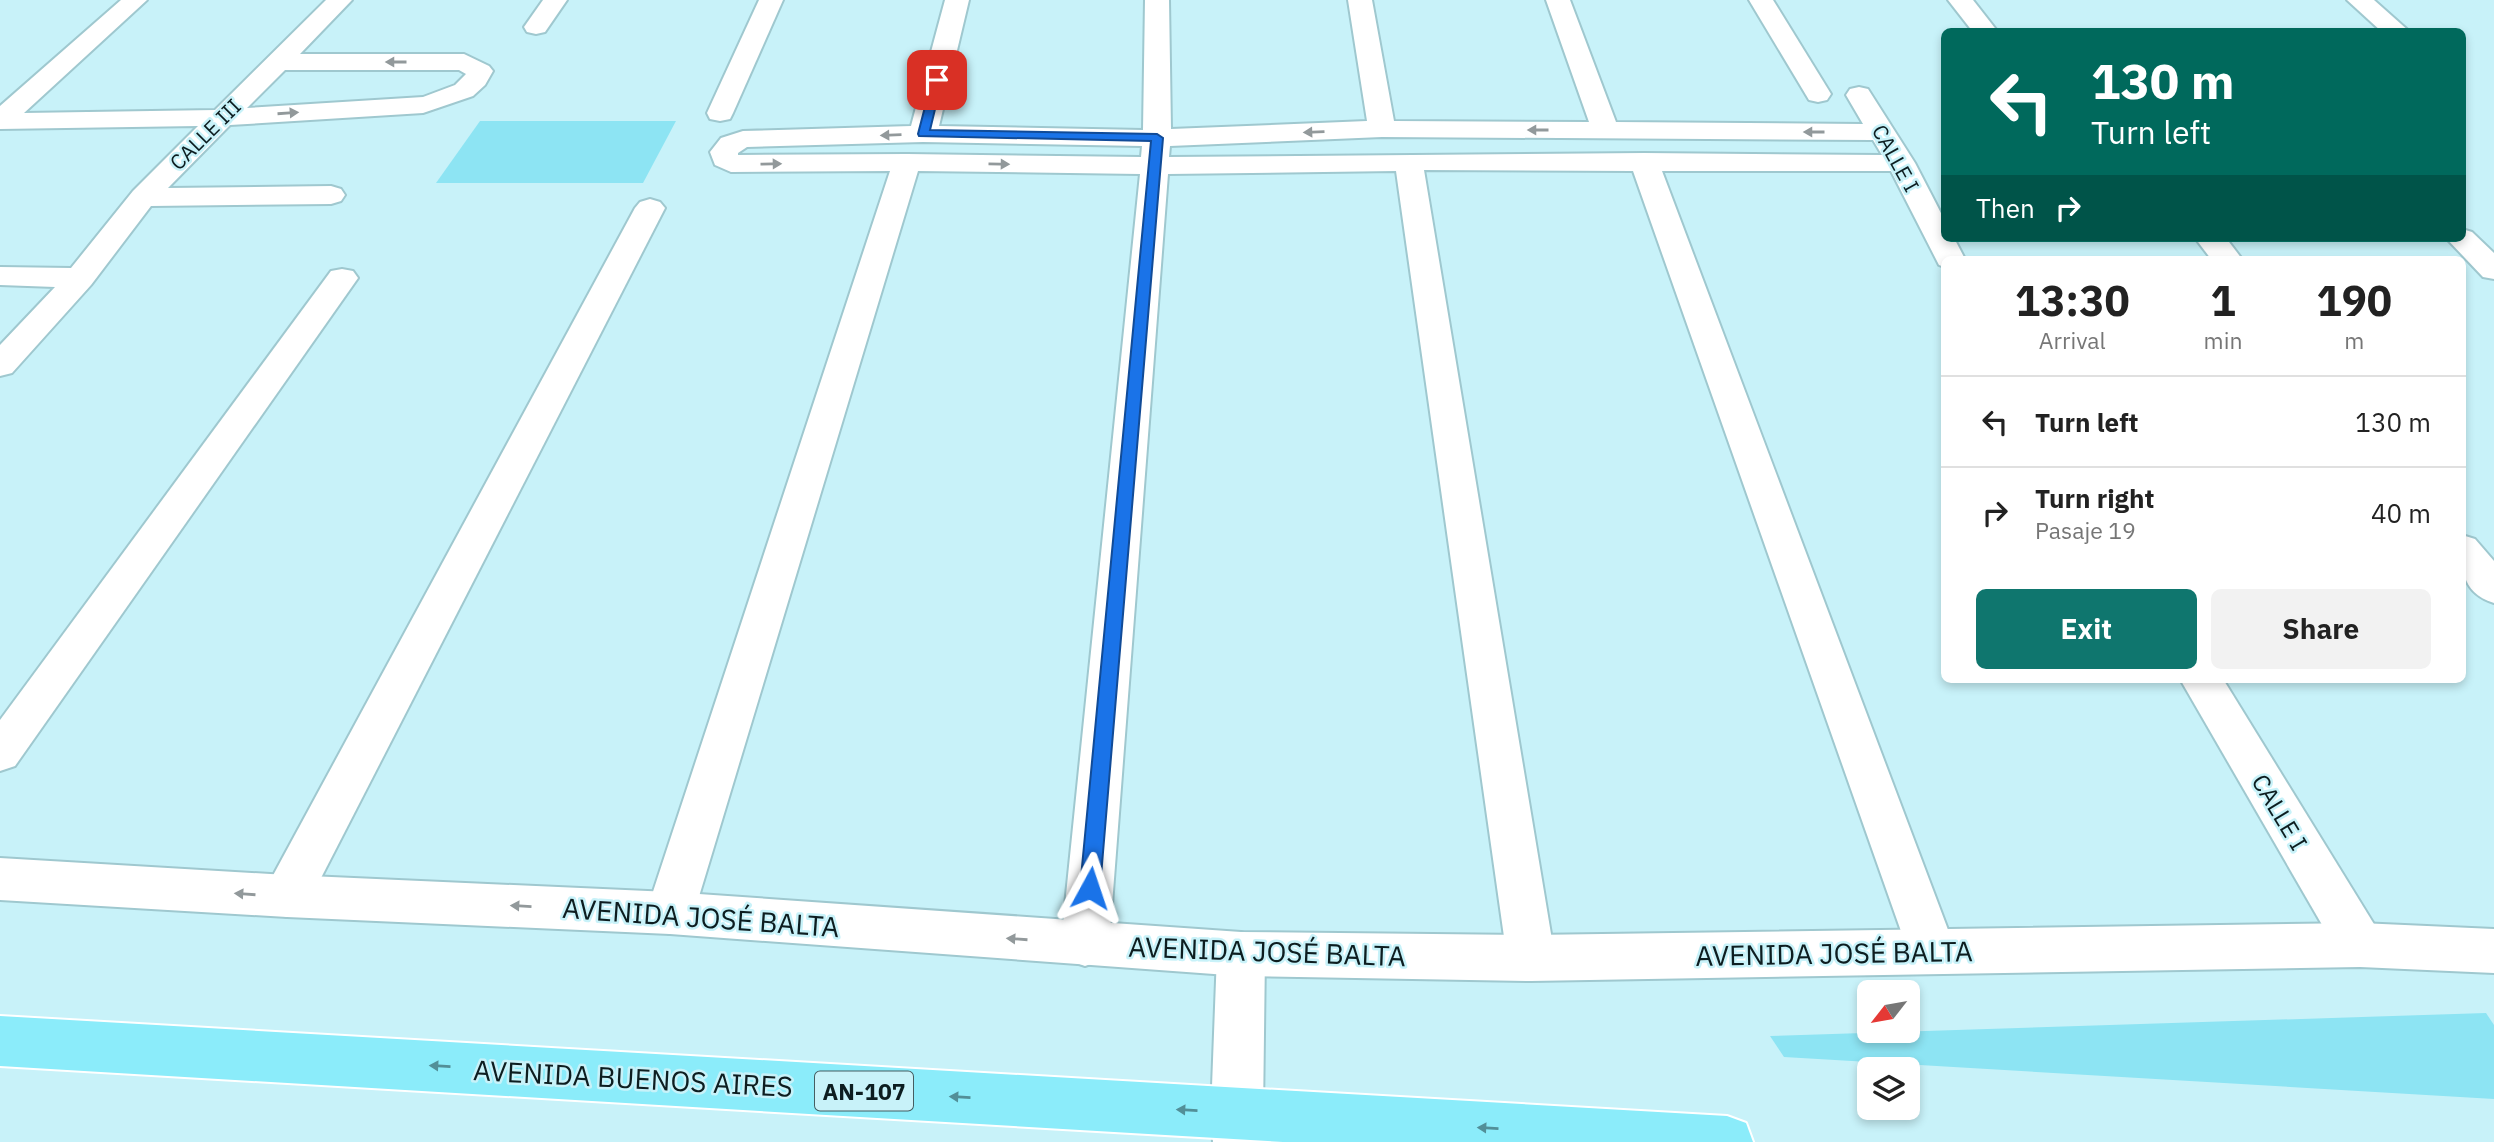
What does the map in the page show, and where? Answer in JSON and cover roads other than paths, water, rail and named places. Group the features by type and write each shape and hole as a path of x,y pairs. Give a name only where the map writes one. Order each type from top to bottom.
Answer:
{"main road":[{"name":"AVENIDA BUENOS AIRES","path":"0,1041 1238,1128 1727,1142"}],"street":[{"path":"0,121 135,0"},
{"name":"CALLE III","path":"0,365 80,278 142,197 340,0"},
{"path":"536,27 555,0"},
{"path":"720,113 771,0"},
{"path":"670,913 915,148 957,0"},
{"path":"1085,944 1156,152 1157,0"},
{"path":"1360,0 1382,129"},
{"path":"1558,0 1606,131"},
{"path":"1760,0 1818,94"},
{"path":"1960,0 1983,28"},
{"path":"2359,0 2393,28"},
{"path":"0,121 220,118 423,105 452,97 475,84 480,71 464,62 278,62"},
{"name":"CALLE I","path":"1859,95 1901,163 1941,239"},
{"path":"1156,152 1382,129 1882,132"},
{"path":"915,148 731,164 725,159 724,152 743,139 915,148 1156,152 1409,162 1901,163"},
{"path":"1644,161 1932,951"},
{"path":"1409,162 1531,958"},
{"path":"142,197 331,195"},
{"path":"287,896 650,208"},
{"path":"2466,236 2494,234"},
{"path":"2466,241 2494,270"},
{"path":"2213,242 2225,256"},
{"path":"0,276 80,278"},
{"path":"0,754 342,278"},
{"path":"2466,554 2494,588"},
{"name":"CALLE I","path":"2203,683 2360,945"},
{"name":"AVENIDA JOSÉ BALTA","path":"0,879 287,896 670,913 1241,954 1531,958 2360,945 2494,951"},
{"path":"1238,1128 1241,954"}]}
